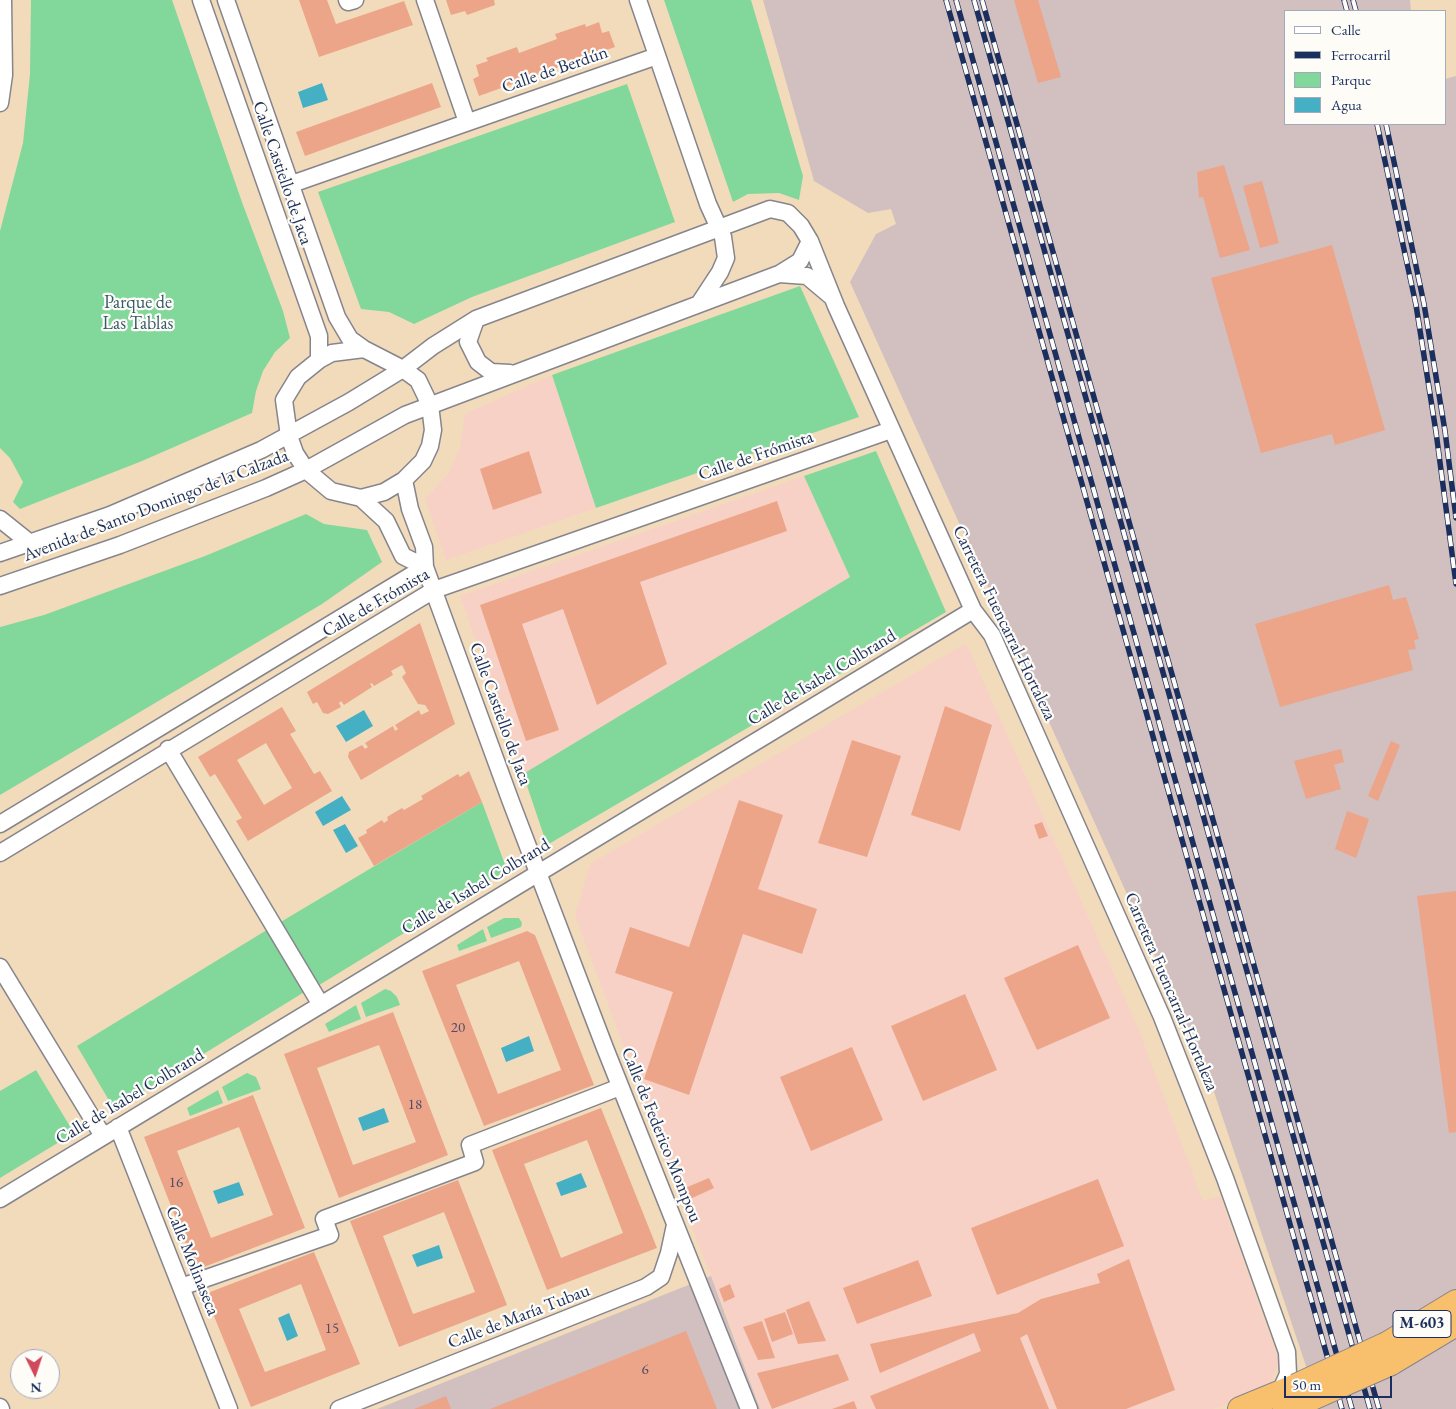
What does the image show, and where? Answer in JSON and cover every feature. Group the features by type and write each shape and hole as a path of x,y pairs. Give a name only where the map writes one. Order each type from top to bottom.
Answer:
{"highway":[{"name":"M-603","path":"1389,1354 1456,1302"},
{"name":"M-603","path":"1240,1409 1290,1397 1456,1324"}],"street":[{"path":"0,103 4,75 3,0"},
{"name":"Calle Castiello de Jaca","path":"201,0 318,336 319,360"},
{"name":"Calle Castiello de Jaca","path":"226,0 289,185 337,317 350,339 364,349 403,369 418,380 430,405 433,430 430,446 423,461 404,480 384,492 361,498 331,491 306,470 295,453 289,436 284,400 298,377 319,360 332,353 364,349"},
{"path":"347,0 348,2 355,0"},
{"path":"425,0 467,122"},
{"path":"638,0 708,204 723,237 726,258 720,272 699,304"},
{"name":"Calle de Berdún","path":"289,185 657,56"},
{"name":"Carretera Fuencarral-Hortaleza","path":"719,228 770,210 788,214 801,226 810,242 891,430 973,610 992,635 1162,1017 1225,1178 1287,1352 1290,1397"},
{"name":"Avenida de Santo Domingo de la Calzada","path":"0,553 110,515 214,472 289,436 403,369 433,346 476,319 719,228"},
{"name":"Avenida de Santo Domingo de la Calzada","path":"0,586 120,545 266,488 306,470 405,415 779,274 800,261 810,242"},
{"name":"Avenida de Santo Domingo de la Calzada","path":"779,274 807,276 834,298"},
{"name":"Avenida de Santo Domingo de la Calzada","path":"476,319 468,342 478,362 491,372 514,373"},
{"name":"Calle de Frómista","path":"0,853 168,749 434,590 891,430"},
{"name":"Calle Castiello de Jaca","path":"404,480 410,509 424,548 425,567 508,793 540,873"},
{"name":"Calle Castiello de Jaca","path":"361,498 386,521 403,556 425,567"},
{"path":"0,519 30,543"},
{"name":"Calle de Frómista","path":"0,824 425,567"},
{"name":"Calle de Isabel Colbrand","path":"0,1199 973,610"},
{"path":"168,749 321,1005"},
{"name":"Calle de Federico Mompou","path":"540,873 563,940 620,1087 749,1409"},
{"path":"0,967 103,1136"},
{"path":"181,1287 330,1235 324,1219 476,1162 470,1145 620,1087"},
{"name":"Calle Molinaseca","path":"118,1127 229,1409"},
{"name":"Calle de María Tubau","path":"339,1409 646,1287 661,1277 675,1225"}],"shaded area":[{"path":"763,0 1410,0 1411,10 1284,10 1284,125 1446,125 1446,79 1456,76 1456,1409 1317,1409 1307,1369 1207,1071 850,282 876,234 896,224 891,209 868,213 814,181"},
{"path":"552,375 596,508 446,560 425,499 449,473 460,447 465,414"},
{"path":"804,476 850,577 523,774 460,596"},
{"path":"966,643 1138,1028 1203,1201 1220,1196 1279,1361 1269,1389 1213,1409 760,1409 727,1316 690,1223 575,916 590,864"},
{"path":"711,1276 760,1409 377,1409"}],"green space":[{"name":"Parque de Las Tablas","path":"31,0 172,0 243,205 283,311 290,338 275,352 263,371 256,391 252,413 142,461 20,509 13,502 23,482 10,458 0,448 0,231 23,143 30,74"},
{"path":"664,0 751,0 803,176 799,200 779,193 748,194 733,202"},
{"path":"627,84 675,222 472,297 414,324 389,312 361,309 318,192"},
{"path":"800,286 859,417 596,508 552,375"},
{"path":"876,451 946,612 547,845 523,774 850,577 804,476"},
{"path":"306,514 324,524 367,530 382,562 322,604 0,795 0,627 44,615 205,556"},
{"path":"482,802 507,870 316,987 279,923"},
{"path":"504,918 519,918 522,923 521,927 491,938 487,927"},
{"path":"270,928 306,991 114,1109 77,1046"},
{"path":"483,929 487,941 459,951 457,945"},
{"path":"385,989 391,991 397,997 400,1005 366,1017 361,1003"},
{"path":"356,1005 361,1019 329,1032 325,1024"},
{"path":"36,1070 74,1133 0,1178 0,1091"},
{"path":"247,1073 256,1077 261,1089 228,1101 222,1087"},
{"path":"218,1090 223,1103 190,1116 187,1108"}],"water":[{"path":"322,83 328,100 303,108 298,92"},
{"path":"364,710 373,726 346,742 336,726"},
{"path":"342,796 351,810 323,826 315,812"},
{"path":"345,824 358,846 346,853 333,830"},
{"path":"529,1036 534,1051 506,1062 501,1048"},
{"path":"384,1108 389,1122 363,1131 358,1118"},
{"path":"581,1173 587,1187 561,1196 556,1183"},
{"path":"239,1182 244,1195 218,1204 213,1191"},
{"path":"439,1245 443,1258 417,1267 412,1255"},
{"path":"289,1313 298,1336 287,1341 278,1318"}],"building":[{"path":"299,0 327,0 336,24 404,1 413,25 319,57"},
{"path":"446,0 494,0 495,5 467,15 465,11 451,15"},
{"path":"1014,0 1038,0 1061,77 1038,83"},
{"path":"599,22 602,33 609,31 615,47 479,96 473,79 479,76 476,65 488,61 486,58 517,47 519,53 557,39 555,34 585,24 586,27"},
{"path":"432,83 441,107 305,156 296,132"},
{"path":"1224,165 1250,250 1220,258 1203,197 1199,198 1197,172"},
{"path":"1262,181 1279,243 1260,248 1243,186"},
{"path":"1332,245 1385,430 1335,445 1332,434 1261,453 1211,278"},
{"path":"529,451 542,493 493,510 480,469"},
{"path":"777,501 787,531 640,582 667,664 597,705 563,609 522,624 559,730 526,741 480,605"},
{"path":"1389,585 1393,600 1406,597 1419,639 1414,640 1416,649 1408,650 1413,670 1280,707 1255,624"},
{"path":"420,623 455,724 361,780 348,757 349,752 362,745 365,749 368,747 365,743 393,726 395,731 398,729 395,725 419,710 421,715 429,711 425,705 418,704 402,677 406,673 402,665 391,671 393,675 374,686 372,683 370,684 372,687 344,705 341,701 339,703 341,707 328,714 323,713 317,702 313,704 307,692"},
{"path":"945,706 992,725 960,831 911,815"},
{"path":"282,707 296,731 290,734 314,774 320,771 332,791 248,841 236,821 242,818 215,774 210,777 198,757","holes":["266,743 292,788 264,805 237,760"]},
{"path":"852,740 901,756 867,857 818,843"},
{"path":"1391,741 1400,745 1378,801 1368,796"},
{"path":"1341,749 1344,762 1334,765 1341,789 1306,799 1294,761"},
{"path":"469,771 482,802 374,866 358,838 367,833 366,830 382,820 384,823 388,820 387,817 423,799 421,796 458,774 460,777"},
{"path":"739,800 783,815 758,889 817,909 802,954 743,934 689,1095 644,1079 673,992 615,973 630,927 689,947"},
{"path":"1347,811 1369,819 1356,858 1335,849"},
{"path":"1042,822 1048,836 1039,839 1034,825"},
{"path":"1456,891 1456,1132 1449,1133 1417,896"},
{"path":"527,931 535,935 594,1085 484,1126 422,971","holes":["519,961 561,1070 498,1094 456,985"]},
{"path":"1078,945 1110,1018 1037,1050 1004,978"},
{"path":"965,994 997,1070 923,1101 891,1026"},
{"path":"393,1012 448,1155 339,1198 284,1054","holes":["379,1045 416,1142 353,1165 317,1068"]},
{"path":"852,1047 883,1120 811,1151 780,1077"},
{"path":"253,1095 305,1228 196,1270 144,1137","holes":["239,1127 273,1215 211,1238 177,1151"]},
{"path":"601,1108 657,1248 547,1290 492,1150","holes":["587,1140 623,1233 561,1258 524,1164"]},
{"path":"709,1178 714,1188 690,1199 685,1188"},
{"path":"1098,1179 1124,1246 997,1295 971,1228"},
{"path":"458,1180 507,1305 399,1347 350,1221","holes":["444,1212 475,1292 413,1314 383,1236"]},
{"path":"314,1252 360,1364 251,1407 205,1294","holes":["301,1284 326,1350 265,1372 239,1309"]},
{"path":"1129,1259 1175,1390 1126,1409 1057,1409 1027,1334 1020,1338 1049,1409 876,1409 870,1396 981,1351 974,1333 880,1373 870,1344 1018,1313 1041,1299 1100,1283 1097,1274"},
{"path":"918,1260 932,1296 857,1324 843,1288"},
{"path":"730,1284 735,1297 724,1302 719,1289"},
{"path":"809,1301 826,1341 798,1344 786,1310"},
{"path":"785,1312 793,1334 772,1342 764,1319"},
{"path":"762,1321 775,1358 758,1360 743,1327"},
{"path":"686,1331 717,1409 490,1409"},
{"path":"838,1354 849,1380 772,1409 757,1373"},
{"path":"446,1396 451,1409 414,1409"},
{"path":"854,1401 857,1409 832,1409"}],"railway":[{"path":"946,0 1342,1409"},
{"path":"956,0 1352,1409"},
{"path":"974,0 1370,1409"},
{"path":"982,0 1379,1409"},
{"path":"1344,0 1347,10"},
{"path":"1353,0 1356,10"},
{"path":"1377,125 1416,305 1436,432 1456,584"},
{"path":"1386,125 1424,304 1445,431 1456,518"}]}
